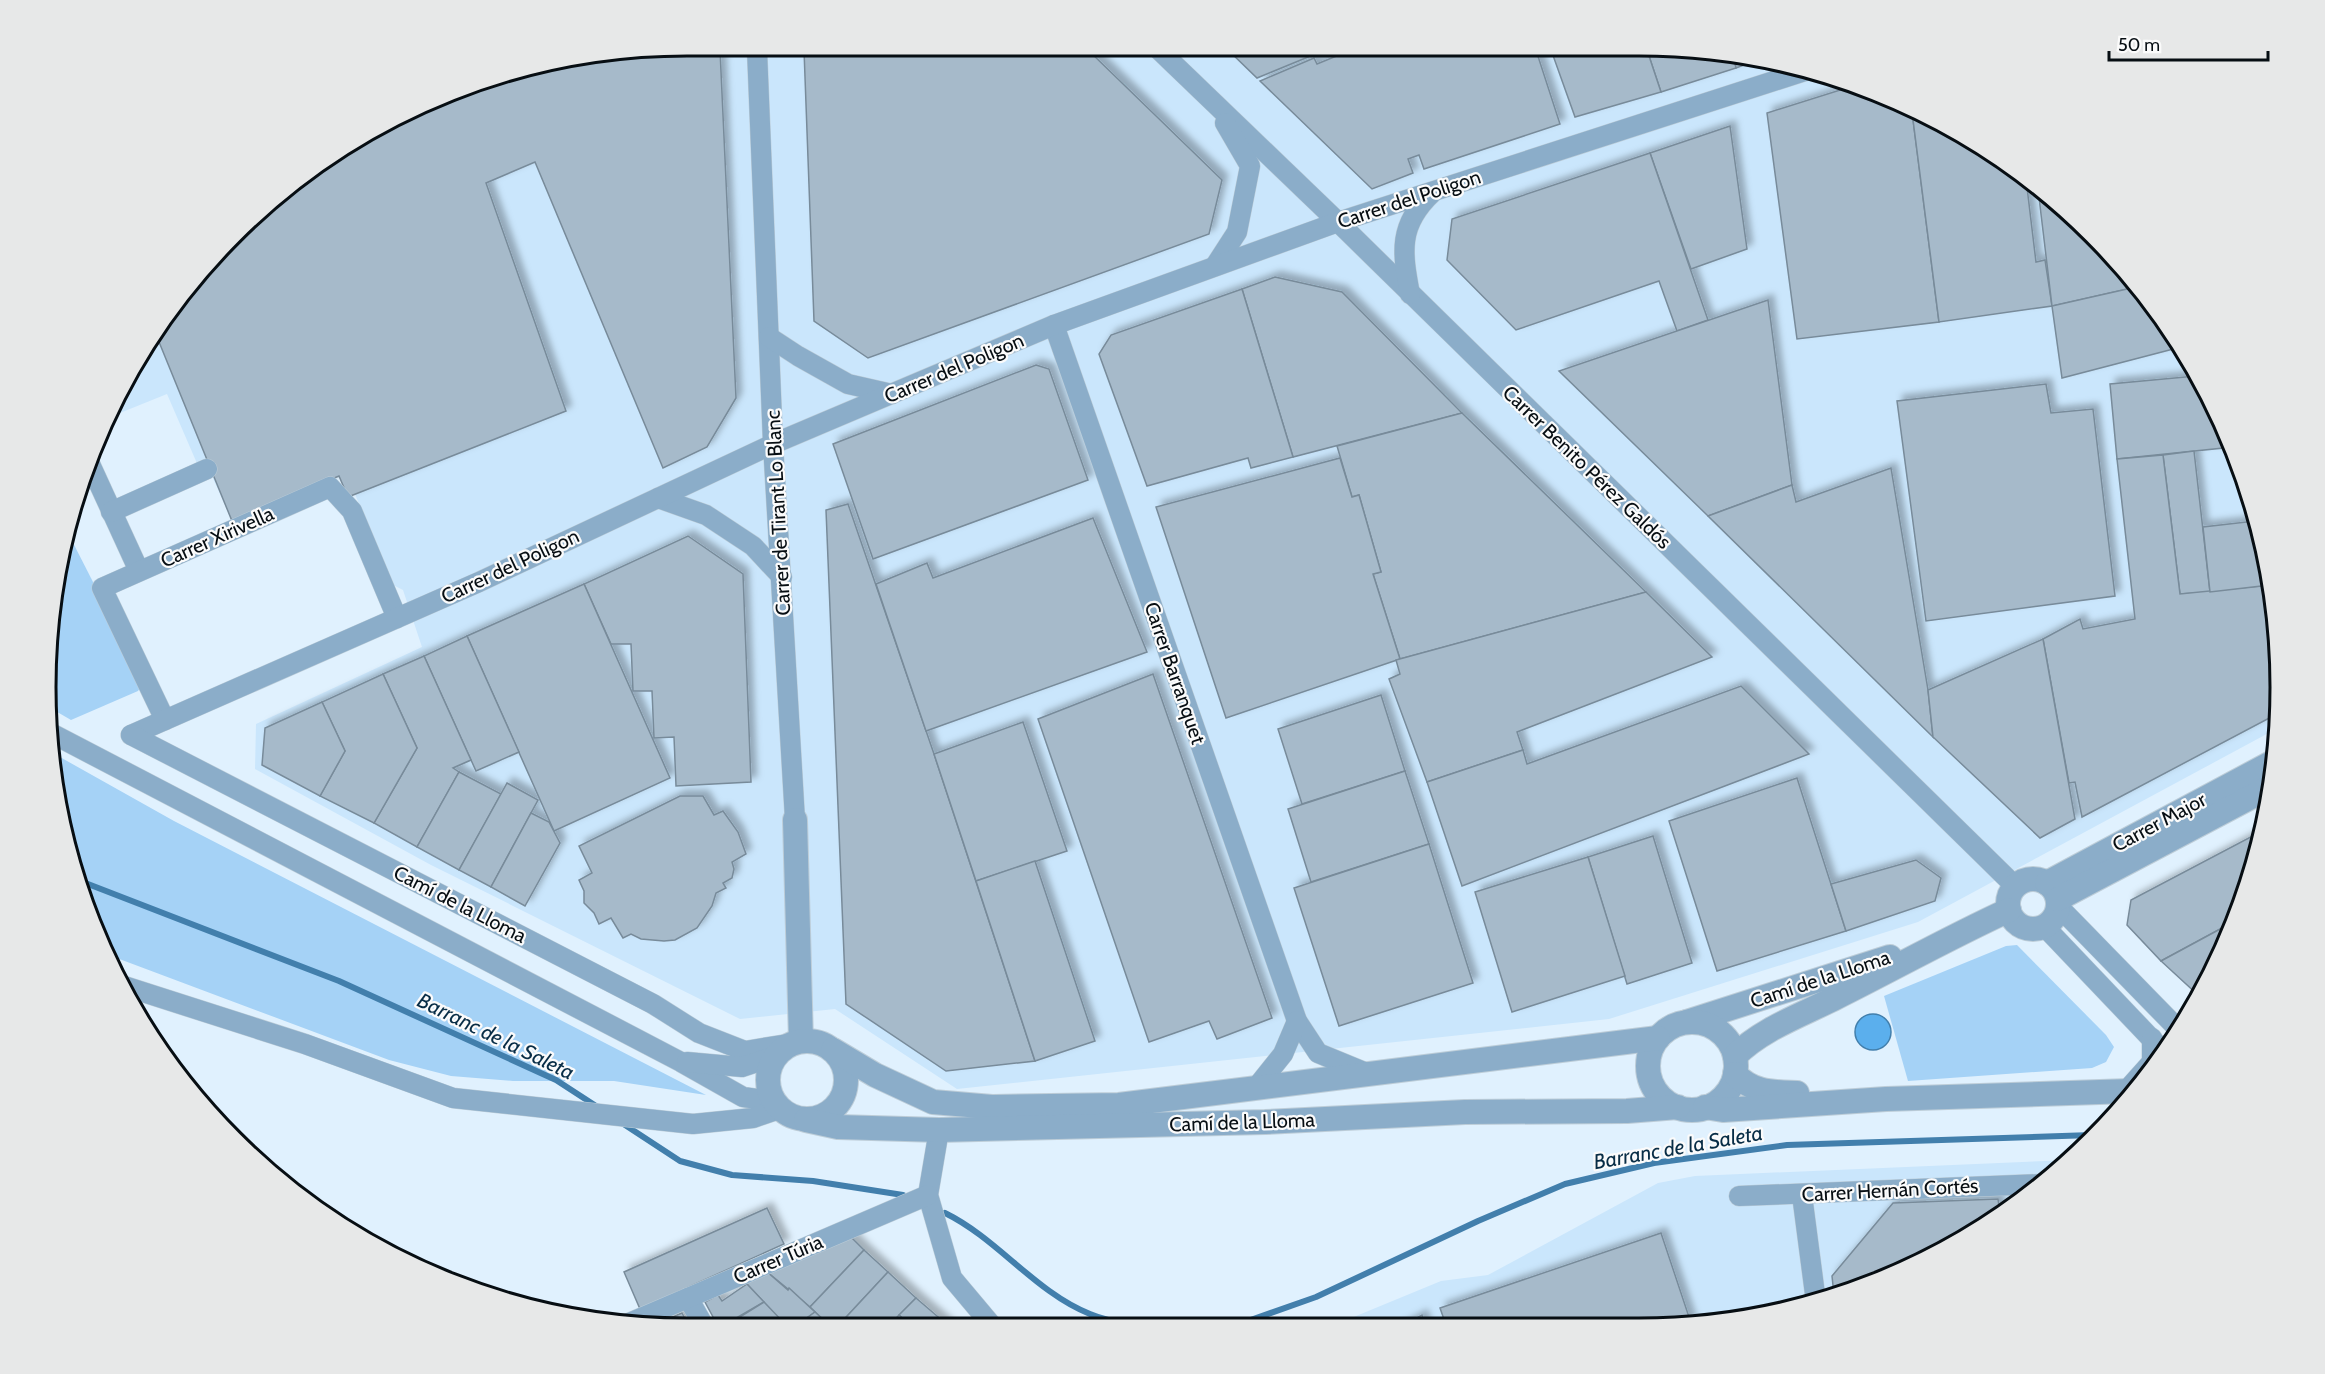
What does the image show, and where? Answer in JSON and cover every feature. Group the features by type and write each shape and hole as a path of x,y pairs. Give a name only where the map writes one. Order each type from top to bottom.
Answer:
{"street":[{"name":"Carrer de Tirant Lo Blanc","path":"757,56 774,444 805,1047"},
{"name":"Carrer Benito Pérez Galdós","path":"1165,56 1338,222 2015,886"},
{"name":"Carrer del Poligon","path":"131,735 397,618 774,444 1054,325 1338,222 1792,75"},
{"path":"1213,102 1250,166 1237,232 1215,266"},
{"path":"1410,294 1403,258 1406,228 1419,206 1435,191"},
{"name":"Carrer Barranquet","path":"1054,325 1297,1021 1318,1053 1370,1075"},
{"path":"769,337 848,384 892,394"},
{"path":"111,512 207,469"},
{"path":"93,473 139,571"},
{"name":"Carrer Xirivella","path":"165,720 102,588 330,487 352,511 397,618"},
{"path":"658,498 706,514 753,546 782,577"},
{"name":"Camí de la Lloma","path":"131,735 653,1004 699,1033 746,1051 805,1047 875,1075 933,1102 992,1107 1119,1105 1658,1038"},
{"name":"Camí de la Lloma","path":"58,736 681,1062 743,1097 776,1105"},
{"name":"Carrer Major","path":"2054,896 2264,767"},
{"name":"Carrer Major","path":"2054,896 2260,792"},
{"path":"2054,896 2055,914 2044,926 2035,929 2019,925 2009,910 2008,902 2015,886 2031,879 2054,896 2172,1023"},
{"name":"Camí de la Lloma","path":"1735,1065 1755,1040 1953,936 2009,910"},
{"path":"2044,926 2158,1045"},
{"name":"Camí de la Lloma","path":"1687,1022 1953,936"},
{"path":"133,989 305,1044 453,1098 693,1124 753,1118 776,1105"},
{"path":"1255,1089 1283,1054 1297,1021"},
{"path":"1886,1099 1761,1091 1752,1088 1735,1065 1722,1034 1700,1022 1687,1022 1671,1027 1658,1038 1651,1050 1648,1064 1650,1078 1656,1091 1666,1101 1678,1107 1723,1110 1886,1099 2123,1091"},
{"path":"805,1047 846,1071 844,1095 829,1113 806,1120 791,1117 776,1105 768,1083 768,1073 805,1047"},
{"name":"Camí de la Lloma","path":"681,1062 742,1067 805,1047"},
{"path":"1705,1107 1724,1095 1735,1065"},
{"name":"Camí de la Lloma","path":"806,1120 838,1127 939,1130 1265,1122 1465,1112 1627,1111 1678,1107"},
{"path":"939,1130 928,1195 952,1278 986,1318"},
{"name":"Carrer Hernán Cortés","path":"1739,1196 2026,1185"},
{"name":"Carrer Túria","path":"644,1317 809,1244 858,1226 928,1195"},
{"path":"1802,1195 1815,1293"},
{"path":"688,1298 699,1318"}],"shaded area":[{"path":"687,56 1638,56 1720,61 1761,68 1841,89 1880,104 1954,140 1989,162 2054,212 2085,240 2139,303 2185,371 2204,408 2236,484 2248,524 2264,605 2268,646 2270,687 2267,734 1918,922 1609,1019 957,1089 835,1009 740,1019 431,865 255,769 256,724 422,647 403,590 391,584 355,494 348,497 339,476 232,521 207,465 199,468 167,394 118,414 140,371 191,296 371,140 445,104 484,89 524,77 605,61"},
{"path":"73,542 144,682 138,691 71,720 57,712 56,687 61,605"},
{"path":"60,757 174,821 706,1095 614,1081 513,1081 451,1076 389,1060 117,958 89,890 77,850"},
{"path":"2017,945 2106,1035 2114,1047 2106,1062 2092,1068 1908,1081 1884,996 2006,946"},
{"path":"2056,1161 1989,1212 1917,1253 1841,1285 1761,1306 1679,1317 1351,1318 1441,1281 1488,1275 1658,1183 1695,1176"}],"water":[{"path":"1873,1014 1885,1020 1891,1032 1885,1044 1873,1050 1861,1044 1855,1032 1861,1020"}],"building":[{"path":"720,56 736,398 707,447 663,468 535,162 486,183 566,411 348,497 339,476 232,521 159,341 186,303 240,240 303,186 371,140 445,104 484,89 524,77 605,61 646,57"},
{"path":"804,56 1094,56 1222,180 1209,234 868,358 814,321"},
{"path":"1234,56 1311,56 1257,78"},
{"path":"1336,56 1538,56 1560,124 1424,169 1419,155 1408,159 1413,173 1372,189 1260,81 1314,58 1317,64"},
{"path":"1553,56 1649,56 1661,92 1575,117"},
{"path":"1649,56 1679,57 1735,64 1736,68 1661,92"},
{"path":"1842,89 1913,119 1939,322 1797,339 1767,113"},
{"path":"1913,119 1954,140 2027,190 2036,262 2045,260 2052,306 1939,322"},
{"path":"1730,126 1747,249 1691,269 1650,153"},
{"path":"1650,153 1708,320 1677,331 1659,281 1516,330 1447,260 1452,219"},
{"path":"2039,200 2085,240 2128,289 2052,306"},
{"path":"1275,277 1342,292 1462,413 1293,457 1242,289"},
{"path":"1242,289 1293,457 1251,468 1248,458 1147,486 1099,354 1111,335"},
{"path":"2128,289 2171,349 2062,378 2052,306"},
{"path":"1768,300 1792,485 1708,516 1559,371"},
{"path":"1036,365 1049,369 1088,480 873,559 833,444"},
{"path":"2188,377 2222,448 2117,459 2110,384"},
{"path":"2046,384 2051,413 2093,409 2115,596 1926,621 1897,401"},
{"path":"1462,413 1646,592 1400,659 1373,574 1381,572 1359,495 1352,497 1337,446"},
{"path":"2194,451 2210,592 2180,594 2163,455"},
{"path":"2163,455 2180,594 2261,586 2268,646 2268,719 2082,817 2075,782 2069,783 2043,639 2080,619 2083,629 2135,619 2117,459"},
{"path":"1340,458 1352,497 1359,495 1381,572 1373,574 1400,659 1226,718 1156,507"},
{"path":"1891,468 1928,690 1933,737 1708,516 1792,485 1796,502"},
{"path":"848,504 934,754 1035,1061 946,1071 846,1004 826,510"},
{"path":"1093,518 1147,652 926,731 876,584 927,563 933,578"},
{"path":"2247,522 2261,586 2210,592 2203,527"},
{"path":"688,536 743,574 751,782 676,786 674,737 654,738 652,691 633,691 631,644 611,644 584,584"},
{"path":"584,584 670,778 554,831 467,636"},
{"path":"1646,592 1712,657 1517,732 1523,750 1427,782 1389,679 1400,674 1396,660"},
{"path":"467,636 519,752 476,771 424,656"},
{"path":"2043,639 2075,819 2040,838 1933,737 1928,690"},
{"path":"424,656 471,760 453,768 459,772 417,847 374,823 417,748 383,674"},
{"path":"383,674 417,748 374,823 320,796 345,751 322,702"},
{"path":"1153,674 1272,1018 1217,1039 1209,1021 1149,1042 1038,719"},
{"path":"1741,686 1809,754 1462,886 1427,782 1523,750 1527,764"},
{"path":"1381,695 1405,771 1302,804 1278,729"},
{"path":"322,702 345,751 320,796 262,765 265,728"},
{"path":"1023,722 1067,851 976,881 934,754"},
{"path":"1405,771 1429,844 1311,882 1288,809"},
{"path":"459,772 501,794 459,870 417,847"},
{"path":"1797,778 1846,931 1717,971 1669,821"},
{"path":"507,783 538,800 491,887 459,870"},
{"path":"680,796 703,796 714,815 723,811 738,832 746,854 732,862 734,869 732,878 723,883 726,888 716,893 712,906 697,928 675,940 641,939 631,934 623,938 611,918 599,924 594,913 584,903 584,891 579,880 592,873 579,846"},
{"path":"531,813 549,822 560,843 525,906 491,887"},
{"path":"1653,836 1692,963 1627,984 1588,857"},
{"path":"2251,837 2236,890 2221,928 2161,961 2127,925 2131,900"},
{"path":"1429,844 1473,983 1339,1026 1294,888"},
{"path":"1588,857 1625,976 1512,1012 1475,892"},
{"path":"1916,860 1941,878 1935,901 1846,931 1831,884"},
{"path":"1035,861 1095,1041 1035,1061 976,881"},
{"path":"2221,928 2192,989 2161,961"},
{"path":"1998,1199 1999,1205 1954,1234 1917,1253 1833,1287 1832,1276 1893,1203"},
{"path":"767,1208 784,1244 640,1309 624,1272"},
{"path":"1661,1233 1689,1316 1444,1318 1440,1308"},
{"path":"851,1237 864,1250 810,1307 766,1271"},
{"path":"864,1250 888,1272 845,1318 822,1318 810,1307"},
{"path":"766,1271 815,1312 807,1318 779,1318 745,1282"},
{"path":"888,1272 916,1298 897,1318 845,1318"},
{"path":"747,1284 764,1302 736,1318 714,1318 705,1302 718,1295 722,1301"},
{"path":"916,1298 939,1318 902,1318 899,1315"},
{"path":"764,1302 779,1318 738,1318"},
{"path":"815,1312 821,1318 807,1318"},
{"path":"682,1313 685,1318 671,1318"}],"waterway":[{"name":"Barranc de la Saleta","path":"87,884 339,981 556,1080 596,1106"},
{"name":"Barranc de la Saleta","path":"622,1123 680,1161 732,1175 813,1181 903,1195"},
{"name":"Barranc de la Saleta","path":"1256,1318 1316,1297 1478,1221 1565,1184 1654,1163 1787,1145 2084,1135"},
{"name":"Barranc de la Saleta","path":"945,1213 982,1237 1052,1293 1090,1314 1103,1318"}]}
